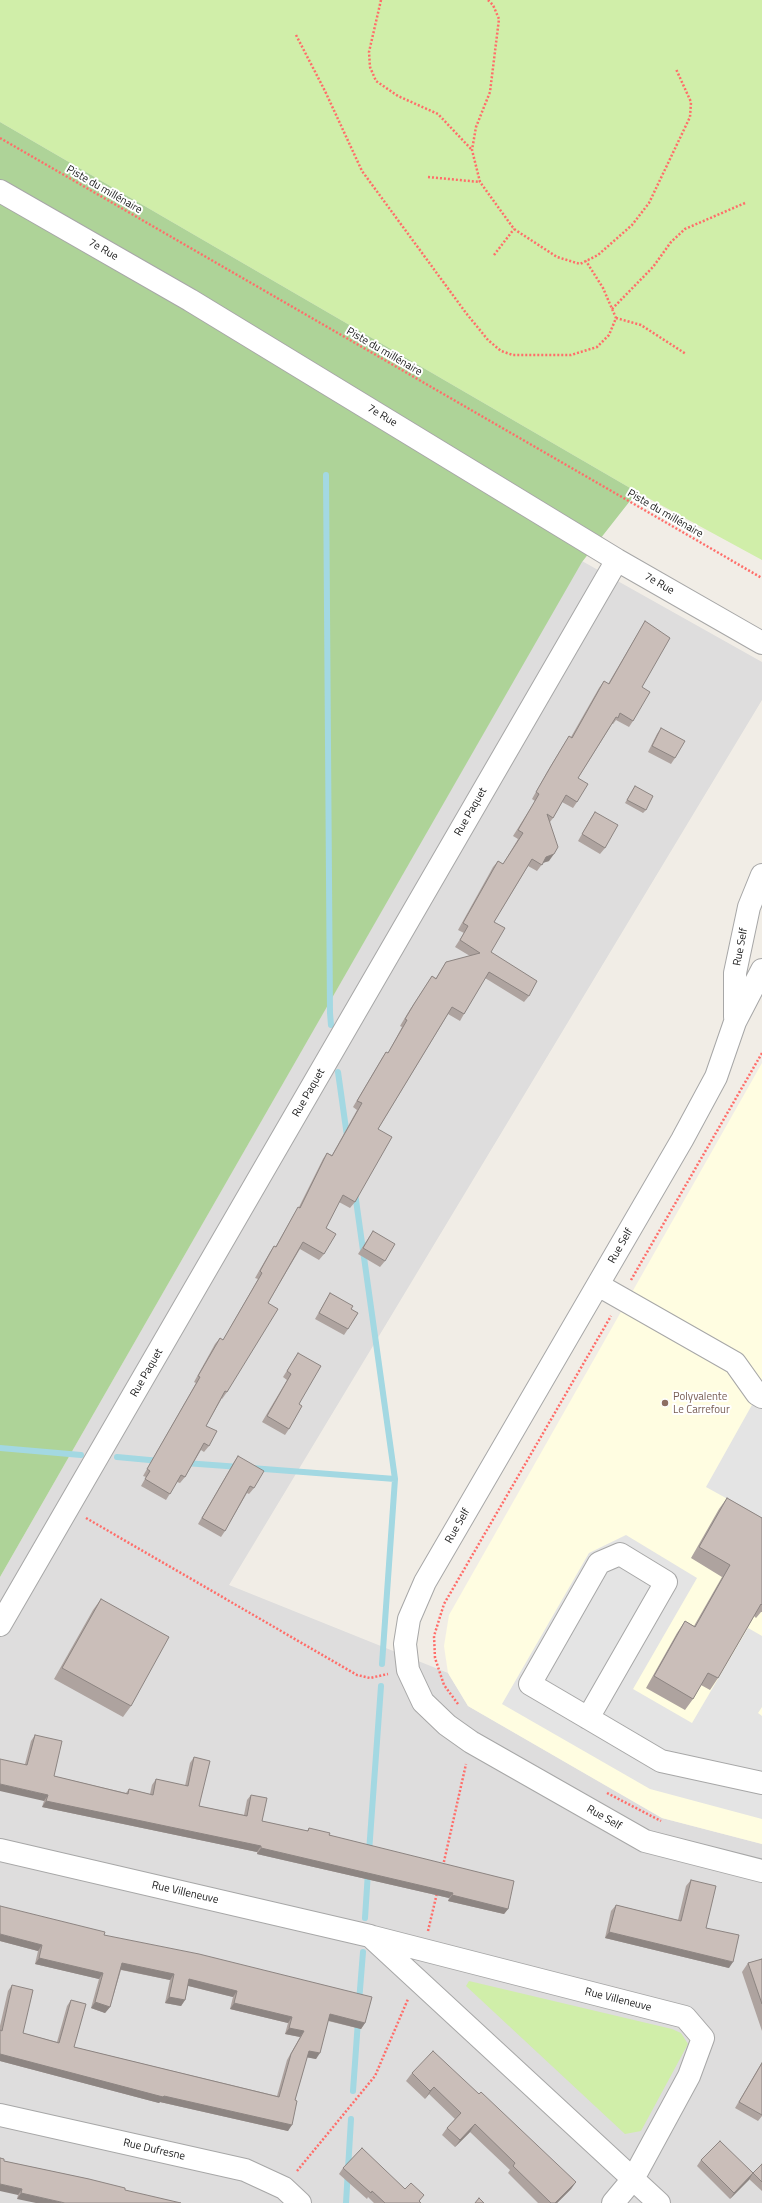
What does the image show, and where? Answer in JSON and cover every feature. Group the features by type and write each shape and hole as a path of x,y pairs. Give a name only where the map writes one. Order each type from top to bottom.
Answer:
{"street":[{"name":"7e Rue","path":"0,191 190,300 617,560 762,643"},
{"name":"Rue Paquet","path":"0,1625 617,560"},
{"name":"Rue Self","path":"735,1022 735,973 749,907 762,875"},
{"name":"Rue Self","path":"762,970 735,1022 716,1077 682,1140 425,1582 409,1619 406,1644 408,1670 423,1702 447,1725 471,1742 645,1841 762,1871"},
{"path":"598,1285 735,1363 757,1394 762,1397"},
{"path":"588,1718 666,1582 620,1554 600,1563 530,1684 588,1718 661,1760 762,1783"},
{"name":"Rue Villeneuve","path":"0,1850 370,1936 685,2017 703,2038 689,2076 633,2179"},
{"name":"Rue Villeneuve","path":"370,1936 659,2203"},
{"name":"Rue Dufresne","path":"0,2115 245,2170 284,2188 300,2203"},
{"path":"613,2203 633,2179"}],"path":[{"path":"381,0 369,52 370,67 376,81 398,96 438,114 472,150"},
{"path":"488,0 493,5 499,19 498,34 493,52 490,92 476,127 472,150 480,182 514,229 557,257 580,264 598,255 632,225 649,203 690,117 691,102 676,69"},
{"path":"296,35 326,91 362,171 488,340 501,351 513,355 571,355 597,347 609,335 616,318 603,288 586,261"},
{"name":"Piste du millénaire","path":"0,138 762,578"},
{"path":"428,178 480,182"},
{"path":"612,309 653,267 671,242 685,229 745,203"},
{"path":"494,255 514,229"},
{"path":"616,318 641,325 686,354"},
{"path":"464,1708 444,1685 435,1658 434,1636 444,1604 762,1053"},
{"path":"69,1508 357,1675 370,1678 408,1670"},
{"path":"441,1873 471,1742"},
{"path":"603,1790 658,1820 665,1822"},
{"path":"424,1950 438,1888"},
{"path":"284,2188 305,2159 345,2114 375,2076 408,1998 415,1976"}],"shaded area":[{"path":"582,561 762,662 762,700 229,1585 448,1673 468,1706 662,1818 762,1844 762,2203 0,2203 0,1577"},
{"name":"Polyvalente Le Carrefour","path":"762,1063 762,1844 662,1818 468,1706 448,1673 444,1646 449,1615"},
{"path":"762,1387 762,1518 706,1487"},
{"path":"626,1535 697,1578 633,1689 692,1723 748,1628 762,1636 762,1707 758,1713 762,1716 762,1819 650,1789 502,1704 589,1553"}],"green space":[{"path":"0,0 762,0 762,560 637,492 0,122"},
{"path":"0,122 637,492 582,562 0,1577"},
{"path":"469,1981 672,2029 681,2033 688,2044 641,2131 625,2134 466,1986"}],"building":[{"path":"645,621 670,638 642,687 650,692 633,721 620,713 618,718 616,717 578,778 588,784 577,802 566,795 553,818 547,814 558,847 554,854 546,857 542,865 532,859 494,922 505,928 491,952 537,981 529,996 489,972 464,1014 452,1007 378,1129 392,1137 355,1202 343,1195 326,1228 336,1234 324,1254 303,1242 268,1303 278,1309 227,1392 225,1391 206,1426 217,1431 209,1446 204,1443 185,1477 181,1475 170,1494 145,1479 150,1471 147,1469 200,1377 198,1376 220,1338 223,1340 262,1273 260,1271 274,1246 276,1247 298,1207 300,1208 327,1153 332,1156 362,1103 357,1101 386,1052 388,1053 407,1020 405,1019 432,976 436,979 446,962 480,953 460,940 468,926 463,923 498,861 503,864 523,833 518,830 539,794 536,792 569,736 572,738 604,681 609,684"},
{"path":"661,728 685,741 675,758 652,746"},
{"path":"635,786 653,796 646,810 627,800"},
{"path":"595,812 618,825 605,848 582,834"},
{"path":"373,1231 395,1244 385,1261 363,1248"},
{"path":"330,1293 353,1306 351,1309 358,1313 348,1329 319,1313"},
{"path":"298,1353 321,1366 299,1404 302,1406 289,1429 267,1416 291,1374 287,1371"},
{"path":"238,1456 264,1471 254,1488 250,1486 225,1531 202,1518"},
{"path":"727,1498 762,1518 762,1605 761,1604 718,1678 708,1673 693,1699 654,1676 685,1621 695,1627 730,1565 699,1547"},
{"path":"101,1599 169,1637 131,1706 62,1668"},
{"path":"35,1735 62,1741 54,1776 128,1794 129,1789 153,1795 156,1779 188,1786 194,1757 210,1761 199,1806 247,1816 251,1795 267,1798 262,1821 308,1831 309,1828 330,1833 329,1835 514,1881 508,1909 452,1895 453,1893 261,1848 261,1846 46,1801 48,1795 0,1784 0,1759 27,1765"},
{"path":"691,1880 716,1886 706,1928 739,1935 733,1962 609,1932 616,1905 681,1921"},
{"path":"0,1906 105,1932 104,1935 199,1954 372,1997 365,2023 330,2014 320,2053 309,2051 295,2100 297,2101 292,2125 163,2097 0,2054 0,2030 2,2031 12,1985 33,1990 23,2033 59,2043 71,2000 86,2004 74,2047 279,2097 291,2054 304,2031 289,2028 292,2017 234,2003 237,1991 189,1979 185,2000 169,1997 174,1974 122,1963 110,2007 95,2002 103,1973 39,1958 42,1945 0,1934"},
{"path":"762,1959 762,2004 748,1963"},
{"path":"433,2051 479,2094 481,2092 576,2182 555,2203 551,2203 513,2166 515,2163 475,2124 460,2140 447,2128 461,2113 434,2087 430,2091 412,2073"},
{"path":"762,2063 762,2115 739,2102"},
{"path":"720,2141 753,2173 734,2193 701,2160"},
{"path":"362,2148 405,2189 411,2183 424,2195 419,2201 421,2203 385,2203 372,2191 371,2193 343,2168"},
{"path":"0,2158 4,2159 4,2161 89,2179 125,2188 125,2190 181,2203 65,2203 21,2193 22,2189 0,2184"},
{"path":"762,2164 762,2182 753,2173"},
{"path":"479,2198 484,2203 475,2203"}],"waterway":[{"path":"326,475 331,1025"},
{"path":"338,1072 347,1136"},
{"path":"355,1193 395,1479 382,1664"},
{"path":"0,1448 81,1455"},
{"path":"117,1457 160,1461"},
{"path":"185,1463 240,1467"},
{"path":"251,1468 395,1479"},
{"path":"369,1852 381,1686"},
{"path":"365,1918 368,1872"},
{"path":"359,2002 363,1952"},
{"path":"353,2091 358,2021"},
{"path":"346,2203 351,2119"}],"place":[{"name":"Polyvalente Le Carrefour","path":"665,1403"}]}
